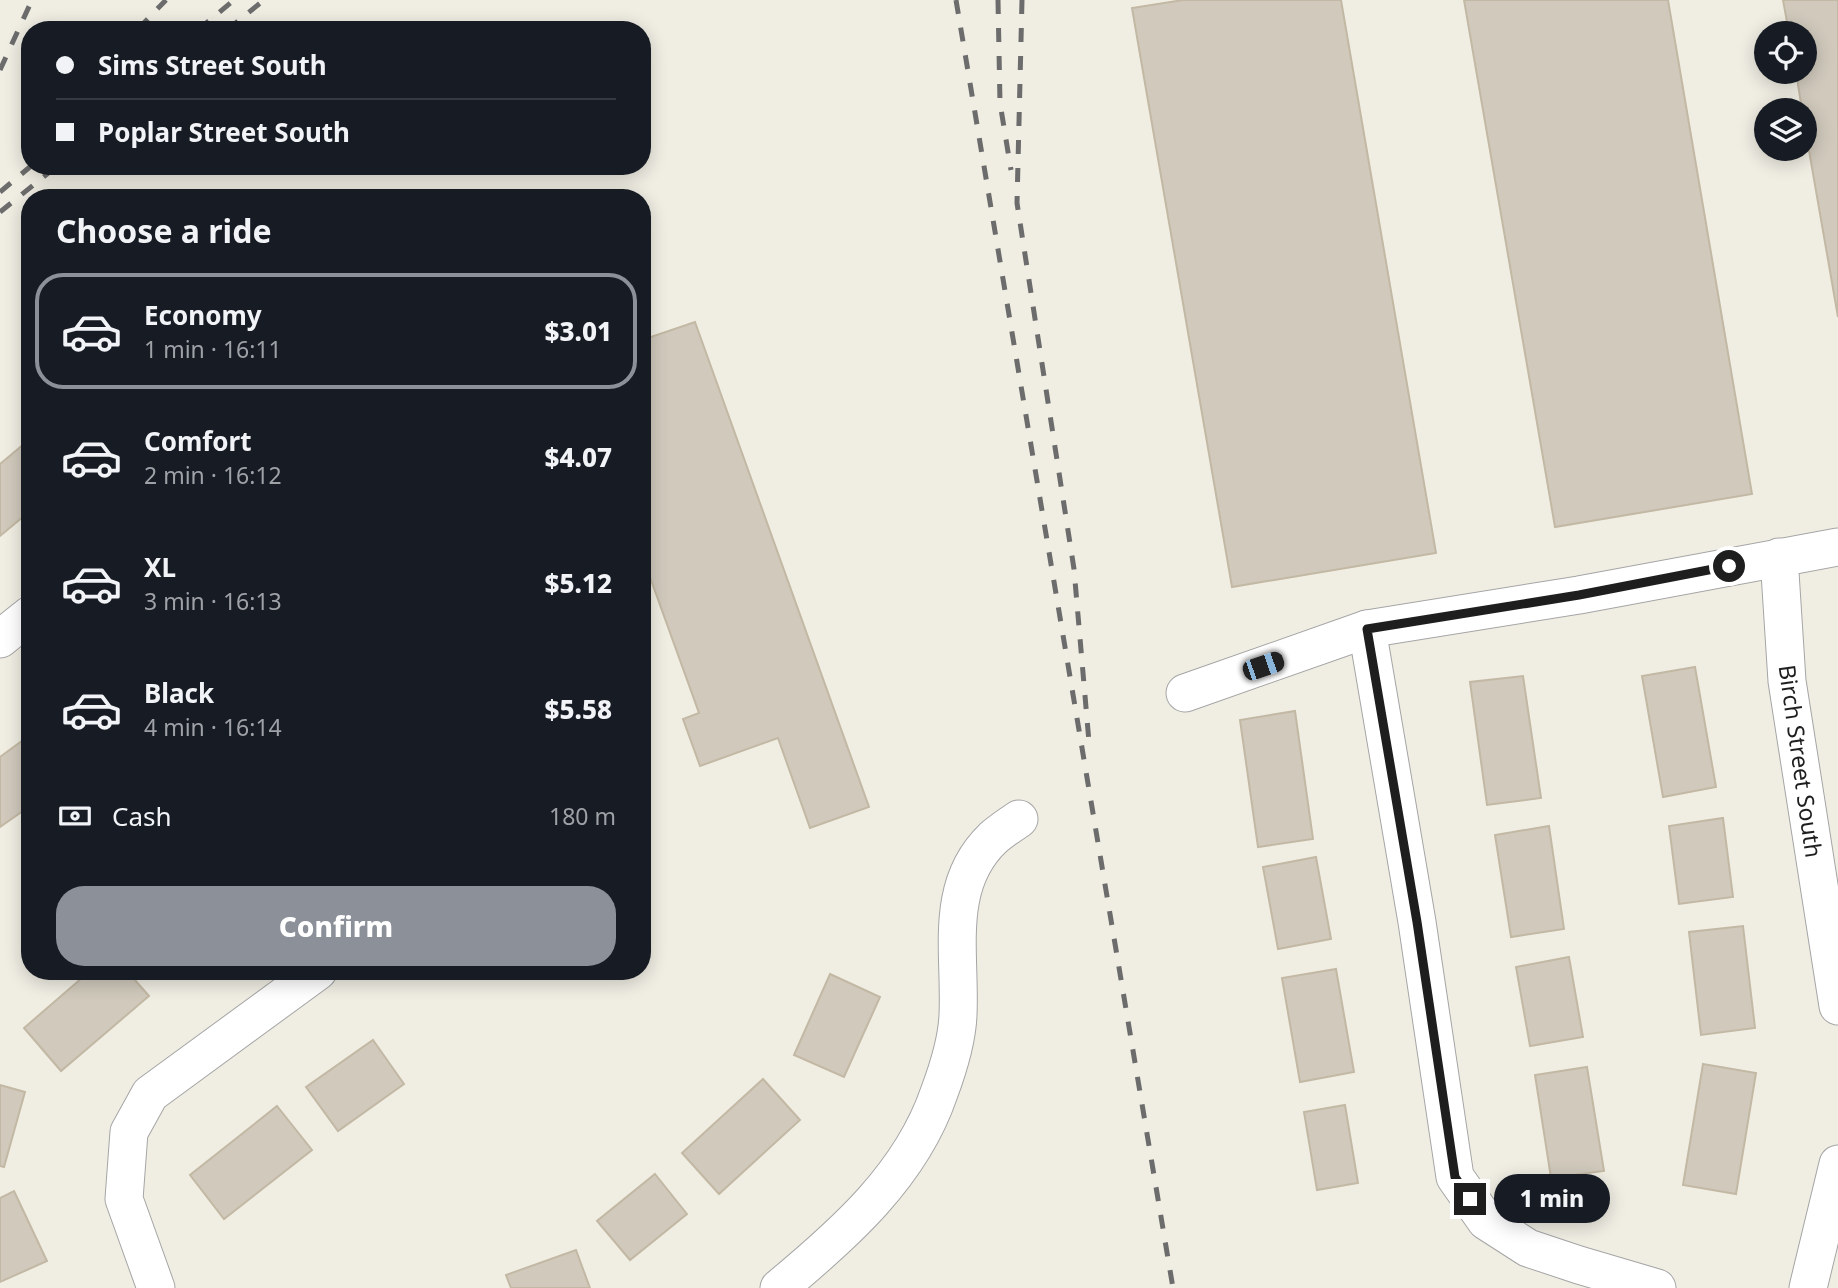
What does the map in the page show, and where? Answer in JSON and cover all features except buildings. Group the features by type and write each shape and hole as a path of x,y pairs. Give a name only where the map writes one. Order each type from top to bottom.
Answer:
{"street":[{"path":"1185,693 1367,629 1579,595 1838,547"},
{"name":"Birch Street South","path":"1779,557 1787,681 1838,1006"},
{"path":"0,639 21,622"},
{"path":"1367,629 1419,935 1455,1177 1486,1221 1528,1248 1657,1288"},
{"path":"779,1288 829,1246 881,1193 914,1145 939,1095 954,1041 958,1017 957,916 962,891 974,863 993,839 1019,819"},
{"path":"156,1288 124,1199 129,1132 150,1094 306,980"},
{"path":"1808,1288 1838,1164"}],"railway":[{"path":"22,21 32,0"},
{"path":"146,21 166,0"},
{"path":"209,21 234,0"},
{"path":"238,21 264,0"},
{"path":"956,0 1173,1288"},
{"path":"998,0 1000,103 1011,170"},
{"path":"1022,0 1017,203 1074,569 1089,742"},
{"path":"0,70 21,24"},
{"path":"0,192 21,174"},
{"path":"28,189 46,175"},
{"path":"0,212 21,195"}],"route":[{"path":"1470,1199 1455,1177 1417,922 1367,629 1579,595 1729,566"}]}
